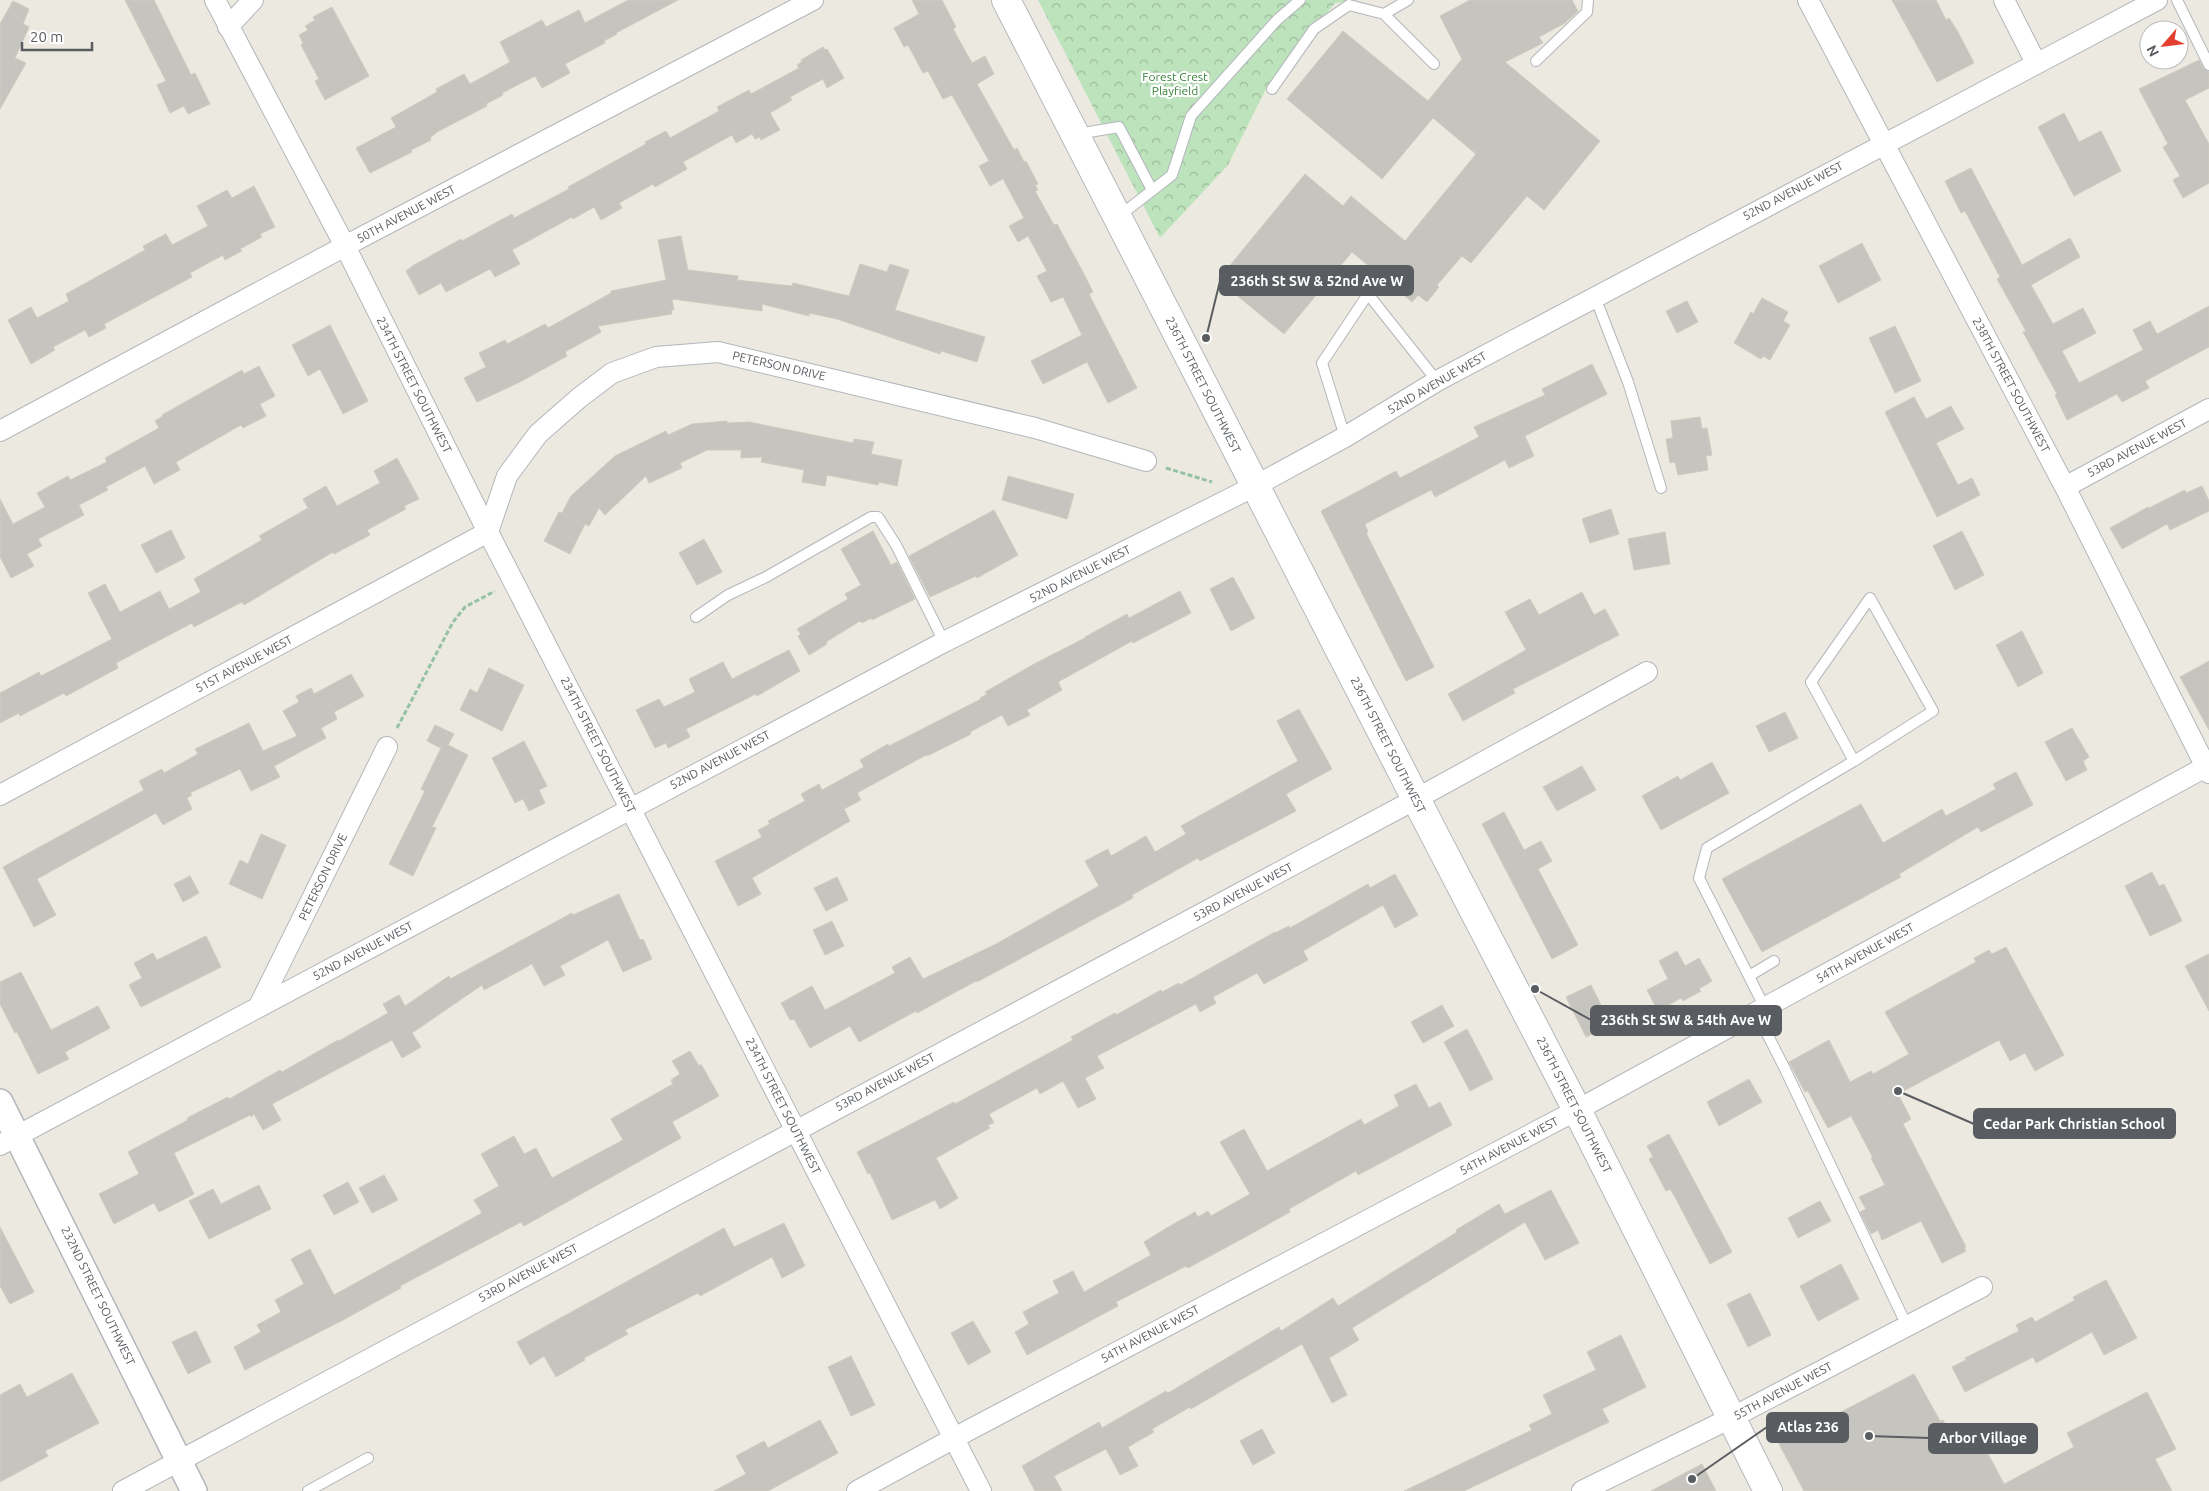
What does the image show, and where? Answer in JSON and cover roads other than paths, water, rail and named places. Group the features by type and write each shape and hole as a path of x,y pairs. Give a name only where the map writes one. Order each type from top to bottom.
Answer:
{"main road":[{"name":"236TH STREET SOUTHWEST","path":"1006,0 1577,1110 1768,1491"}],"street":[{"name":"234TH STREET SOUTHWEST","path":"215,0 345,246 513,581 981,1491"},
{"path":"228,27 253,0"},
{"name":"50TH AVENUE WEST","path":"0,431 345,246 812,0"},
{"name":"238TH STREET SOUTHWEST","path":"1808,0 2065,487 2208,768"},
{"path":"2004,0 2036,63"},
{"name":"52ND AVENUE WEST","path":"9,1140 944,642 1255,486 1345,437 1437,381 2157,0"},
{"name":"PETERSON DRIVE","path":"488,532 507,476 538,434 578,398 612,372 656,357 718,352 1035,428 1146,461"},
{"name":"53RD AVENUE WEST","path":"2065,487 2209,409"},
{"name":"51ST AVENUE WEST","path":"0,795 488,532"},
{"name":"53RD AVENUE WEST","path":"123,1491 795,1130 1416,800 1647,672"},
{"name":"PETERSON DRIVE","path":"259,1006 387,747"},
{"name":"54TH AVENUE WEST","path":"857,1491 953,1438 1577,1110 2208,768"},
{"name":"232ND STREET SOUTHWEST","path":"0,1102 9,1140 194,1491"},
{"name":"55TH AVENUE WEST","path":"1582,1491 1731,1418 1982,1287"}],"lane":[{"path":"1117,218 1172,175 1191,116 1277,20 1300,0"},
{"path":"1384,14 1408,0"},
{"path":"1536,61 1587,12 1588,0"},
{"path":"2177,0 2209,65"},
{"path":"1272,90 1314,29 1350,5 1384,14 1434,64"},
{"path":"1074,134 1120,127 1152,190"},
{"path":"1345,437 1322,363 1368,294 1437,381"},
{"path":"1595,297 1628,382 1660,488"},
{"path":"696,617 728,595 766,577 871,517 878,516 896,545 944,642"},
{"path":"1854,761 1811,682 1870,598 1933,711 1854,761 1706,848 1699,878 1749,976 1784,1067 1907,1326"},
{"path":"1749,976 1774,961"},
{"path":"308,1491 368,1458"}],"place":[{"name":"236th St SW & 52nd Ave W","path":"1206,338"},
{"name":"236th St SW & 54th Ave W","path":"1535,989"},
{"name":"Cedar Park Christian School","path":"1898,1091"},
{"name":"Arbor Village","path":"1869,1436"},
{"name":"Atlas 236","path":"1692,1479"}],"park label":[{"name":"Forest Crest Playfield","path":"1175,84"}]}
